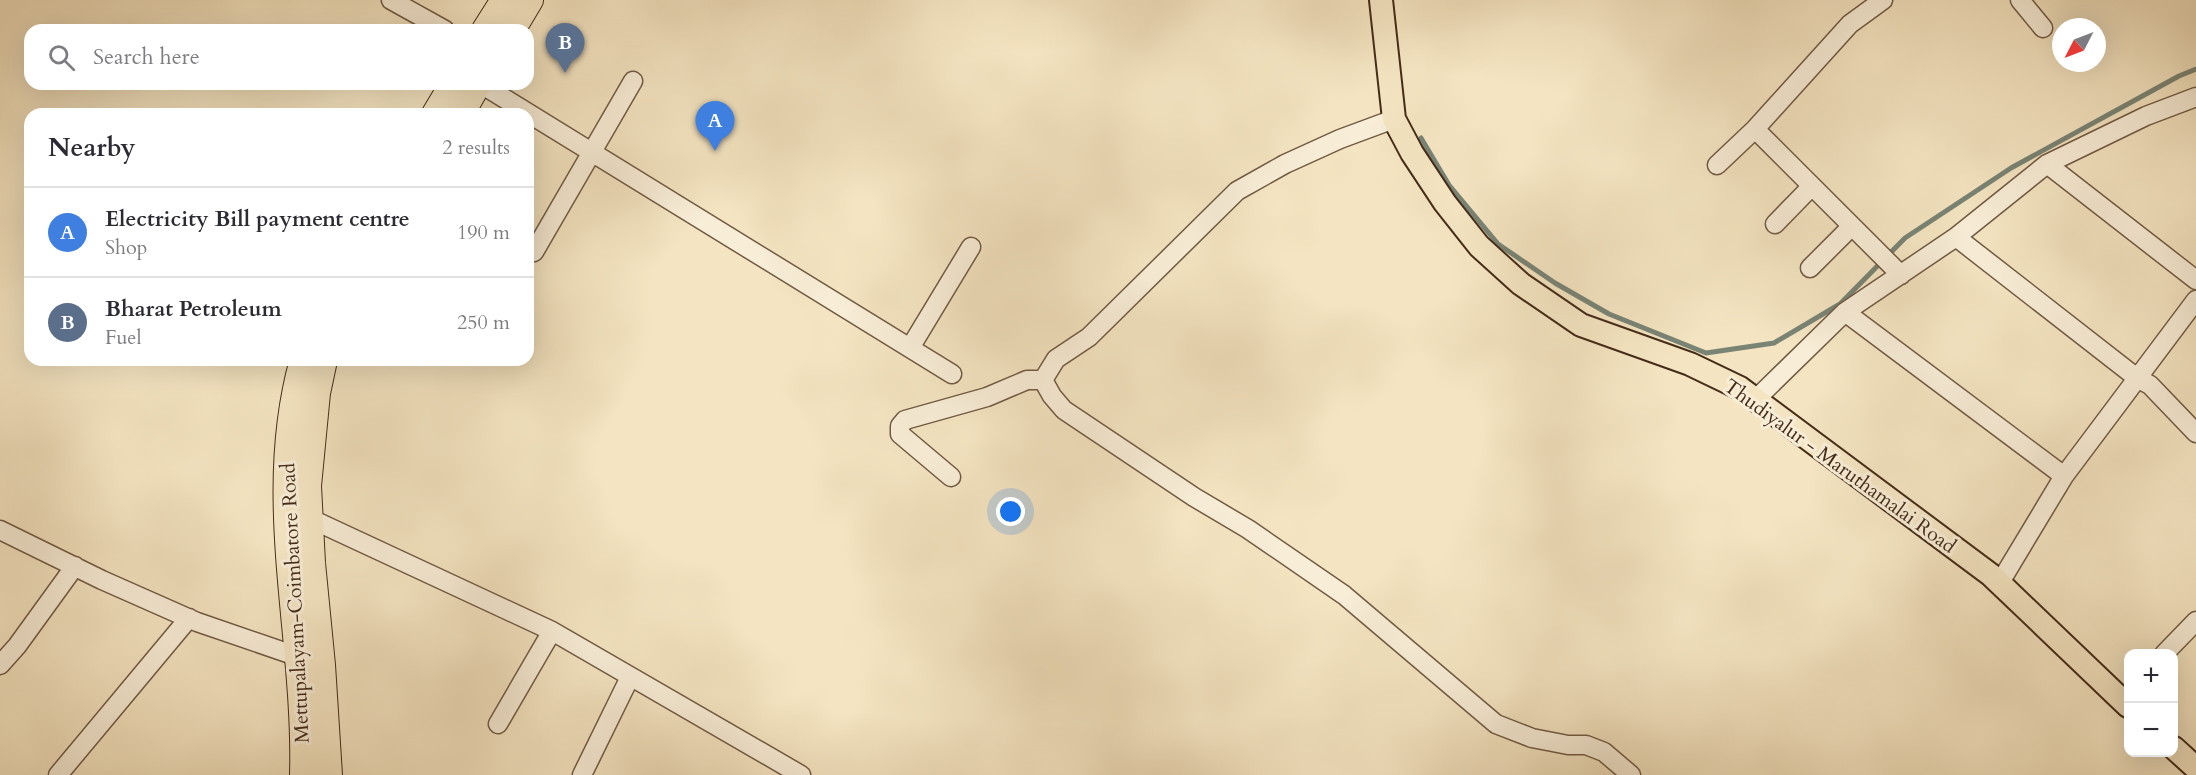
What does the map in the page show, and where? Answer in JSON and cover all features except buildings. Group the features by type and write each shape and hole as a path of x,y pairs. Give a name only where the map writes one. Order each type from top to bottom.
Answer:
{"highway":[{"path":"489,24 504,0"},
{"path":"516,24 530,0"},
{"path":"439,108 449,90"},
{"path":"465,108 476,90"},
{"name":"Mettupalayam-Coimbatore Road","path":"302,366 289,428 285,491 299,657 304,745 303,775"},
{"path":"323,366 317,393 309,474 309,518 329,775"}],"main road":[{"name":"Thudiyalur - Maruthamalai Road","path":"1381,0 1394,119 1412,153 1445,203 1479,246 1521,284 1581,325 1690,364 1740,388 1990,575 2124,696"},
{"path":"2178,751 2196,768"}],"street":[{"path":"391,0 434,24"},
{"path":"1717,165 1755,129 1850,24 1883,0"},
{"path":"2020,0 2043,28"},
{"path":"534,252 633,81"},
{"path":"490,90 520,108"},
{"path":"1755,400 1845,312 1890,264 1956,237 2048,164 2146,116 2196,97"},
{"path":"534,117 951,374"},
{"path":"1043,380 1056,359 1089,337 1238,190 1285,164 1340,139 1394,119"},
{"path":"1755,129 1890,264"},
{"path":"2048,164 2196,280"},
{"path":"1774,224 1812,186"},
{"path":"1810,268 1852,226"},
{"path":"1956,237 2137,378 2150,385 2196,433"},
{"path":"910,348 971,247"},
{"path":"1999,584 2064,476 2196,300"},
{"path":"1845,312 2064,476"},
{"path":"951,477 900,434 900,426 905,420 987,397 1027,380 1043,380"},
{"path":"1043,380 1052,396 1064,410 1248,529 1344,595 1496,724 1532,738 1568,745 1586,745 1604,752 1631,775"},
{"path":"309,518 552,632 801,775"},
{"path":"0,530 189,618 299,657"},
{"path":"0,665 17,646 75,566"},
{"path":"58,775 189,618"},
{"path":"2169,649 2196,621"},
{"path":"498,724 552,632"},
{"path":"582,775 630,677"}],"waterway":[{"path":"1421,138 1449,185 1498,244 1555,283 1609,314 1706,353 1774,343 1840,304 1905,238 2011,168 2179,76 2196,69"}],"place":[{"name":"Bharat Petroleum","path":"565,73"},
{"name":"Electricity Bill payment centre","path":"715,151"}]}
